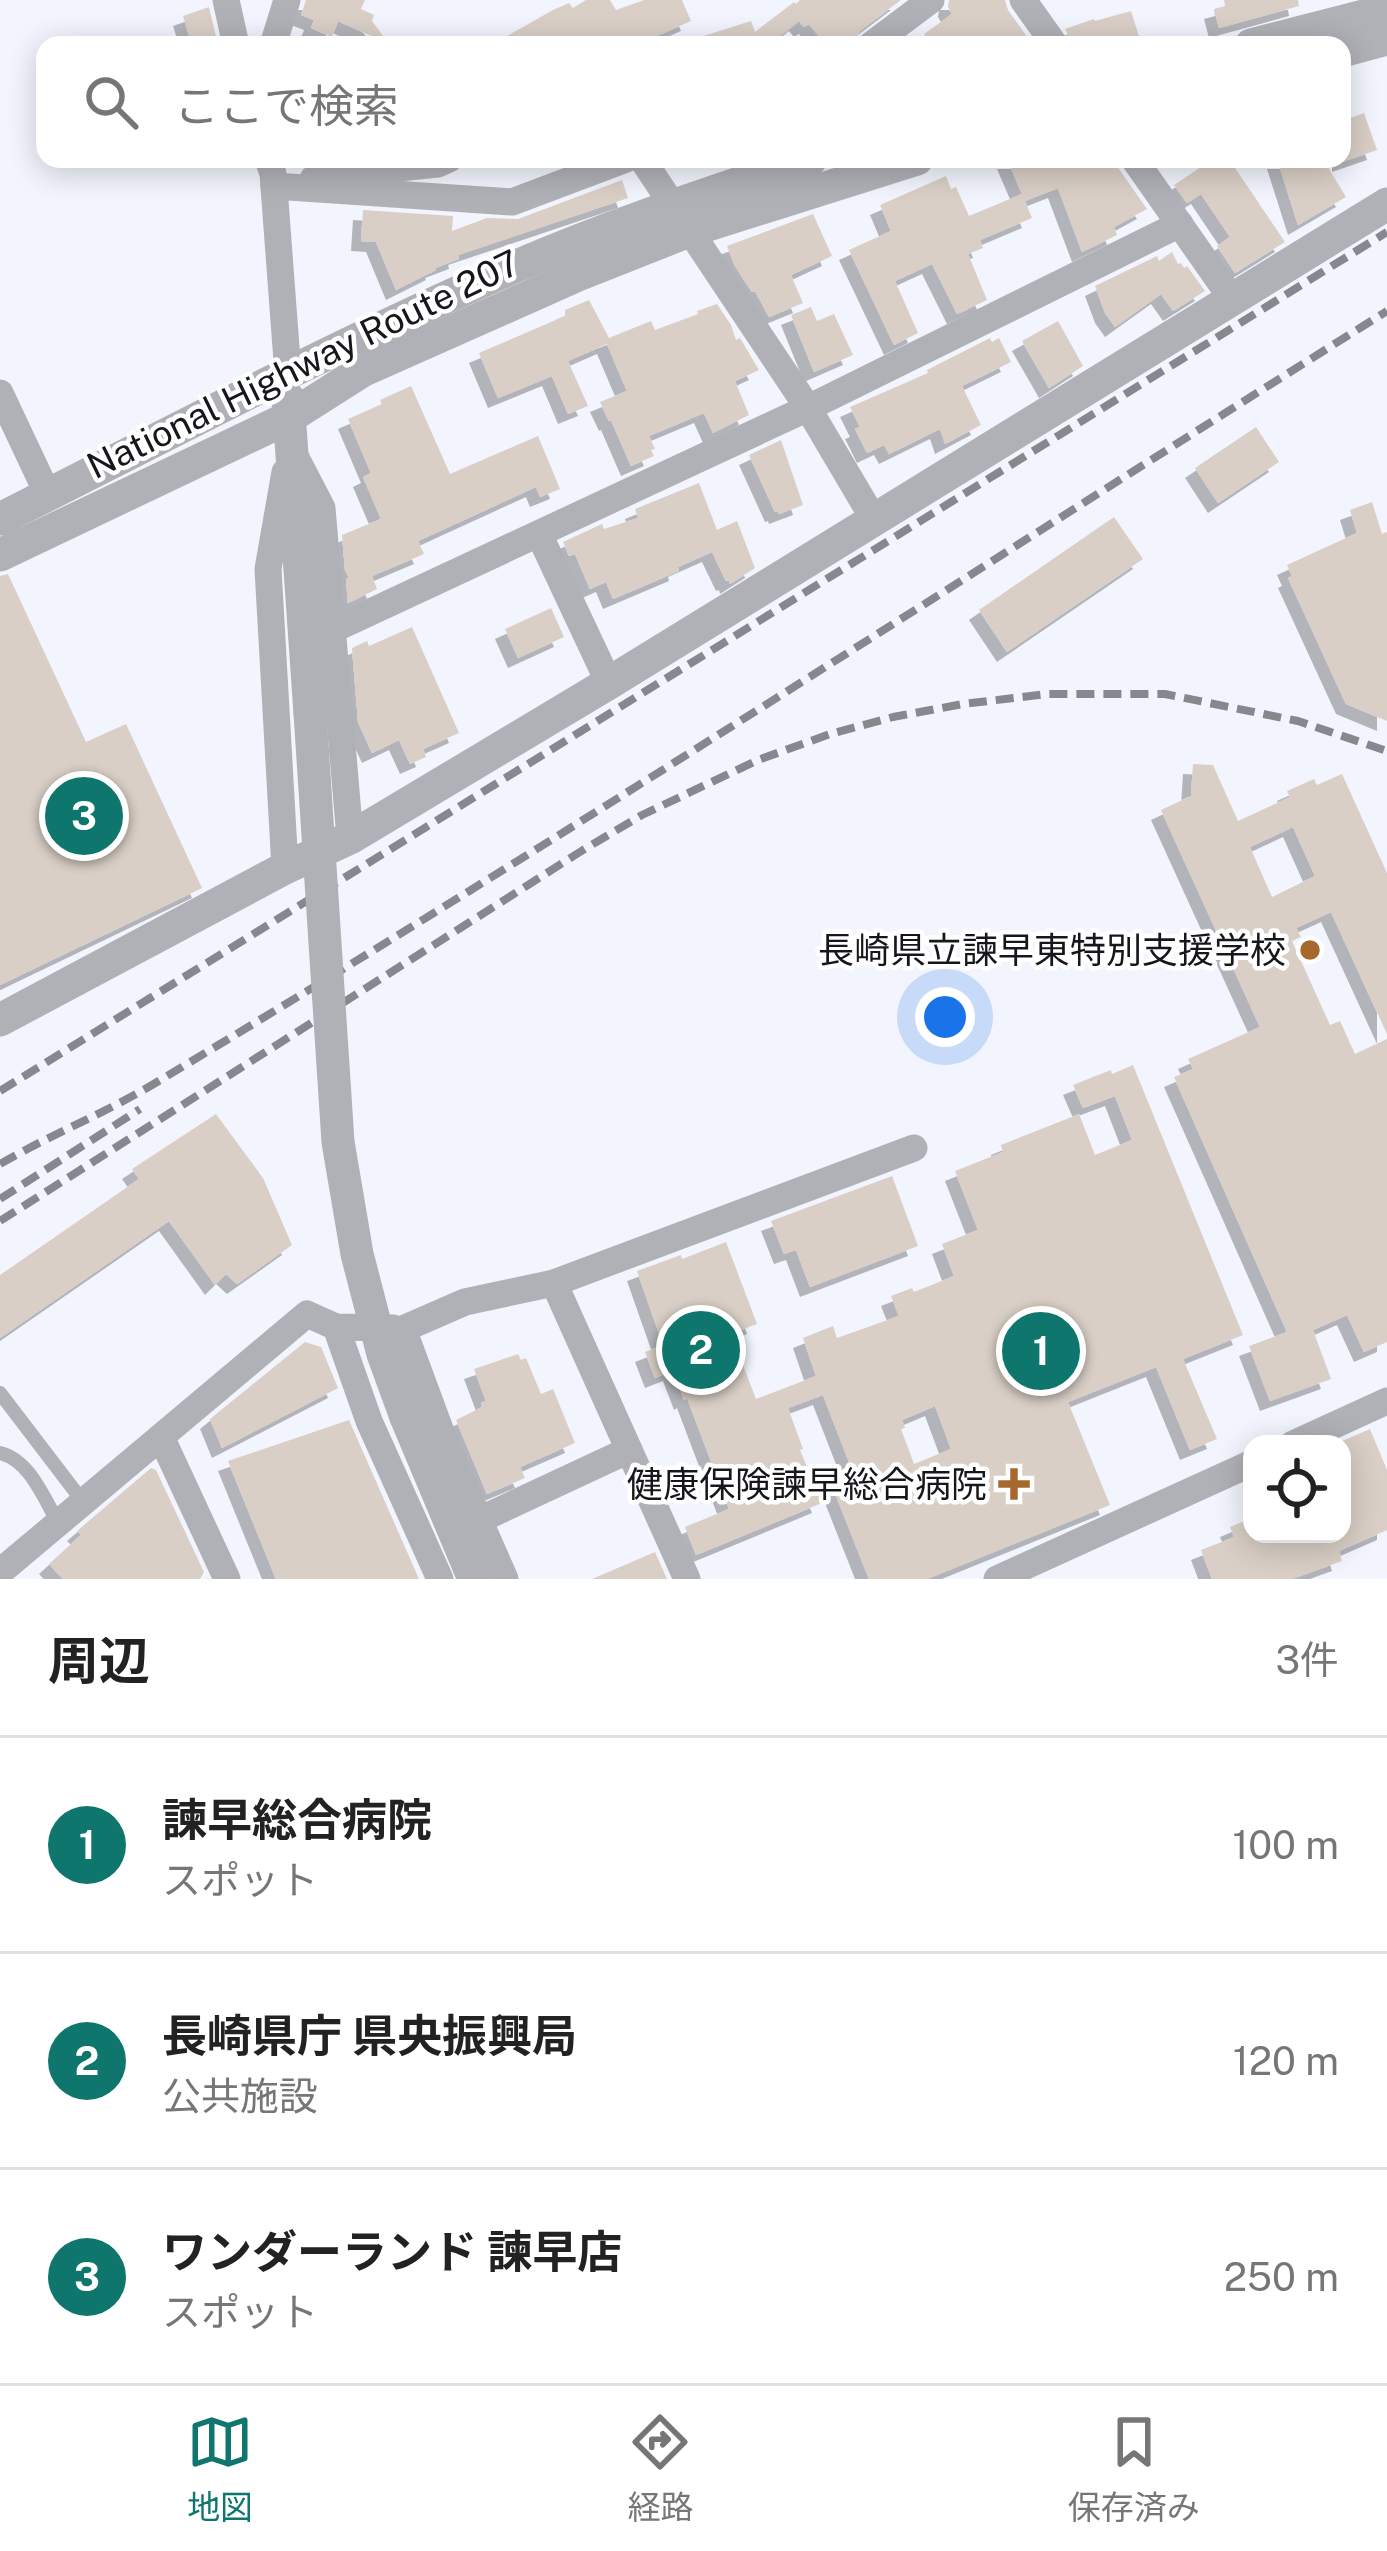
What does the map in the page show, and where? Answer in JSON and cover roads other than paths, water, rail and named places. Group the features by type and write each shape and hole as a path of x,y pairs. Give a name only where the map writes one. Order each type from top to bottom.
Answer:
{"street":[{"path":"226,0 234,36"},
{"path":"275,36 287,0"},
{"path":"883,36 931,0"},
{"path":"1023,0 1048,36"},
{"path":"1286,36 1387,10"},
{"path":"1351,49 1387,39"},
{"path":"279,173 320,176 399,168"},
{"path":"279,173 512,202 602,168"},
{"path":"648,168 808,408 873,518"},
{"name":"National Highway Route 207","path":"0,555 288,432 362,371 578,274 681,218 822,168"},
{"path":"1140,168 1232,299"},
{"path":"279,173 288,432 338,1142 357,1254 383,1354 474,1579"},
{"path":"0,1020 350,838 1387,204"},
{"path":"0,519 512,268 681,218"},
{"path":"332,630 808,408 1180,224"},
{"path":"0,393 48,495"},
{"path":"288,432 322,508 350,838"},
{"path":"285,868 268,569 288,432"},
{"path":"539,534 609,682"},
{"path":"0,1572 308,1314 336,1327 403,1329 465,1302 554,1283 914,1148"},
{"path":"554,1283 688,1579"},
{"path":"336,1327 369,1421 440,1579"},
{"path":"403,1329 444,1440 505,1579"},
{"path":"1313,1435 1387,1401"},
{"path":"162,1439 227,1579"},
{"path":"479,1520 629,1450"},
{"path":"998,1579 1243,1467"}],"lane":[{"path":"0,1393 85,1503"},
{"path":"0,1453 23,1465 58,1524"}],"railway":[{"path":"0,1091 1387,232"},
{"path":"0,1164 133,1096 308,991 1387,311"},
{"path":"0,1221 642,815 758,760 830,734 963,704 1047,694 1165,694 1298,721 1387,751"},
{"path":"0,1199 140,1109"}],"place":[{"name":"ワンダーランド 諫早店","path":"84,816"},
{"name":"長崎県立諫早東特別支援学校","path":"1310,950"},
{"name":"長崎県庁 県央振興局","path":"701,1350"},
{"name":"諫早総合病院","path":"1041,1351"},
{"name":"健康保険諫早総合病院","path":"1014,1484"}]}
